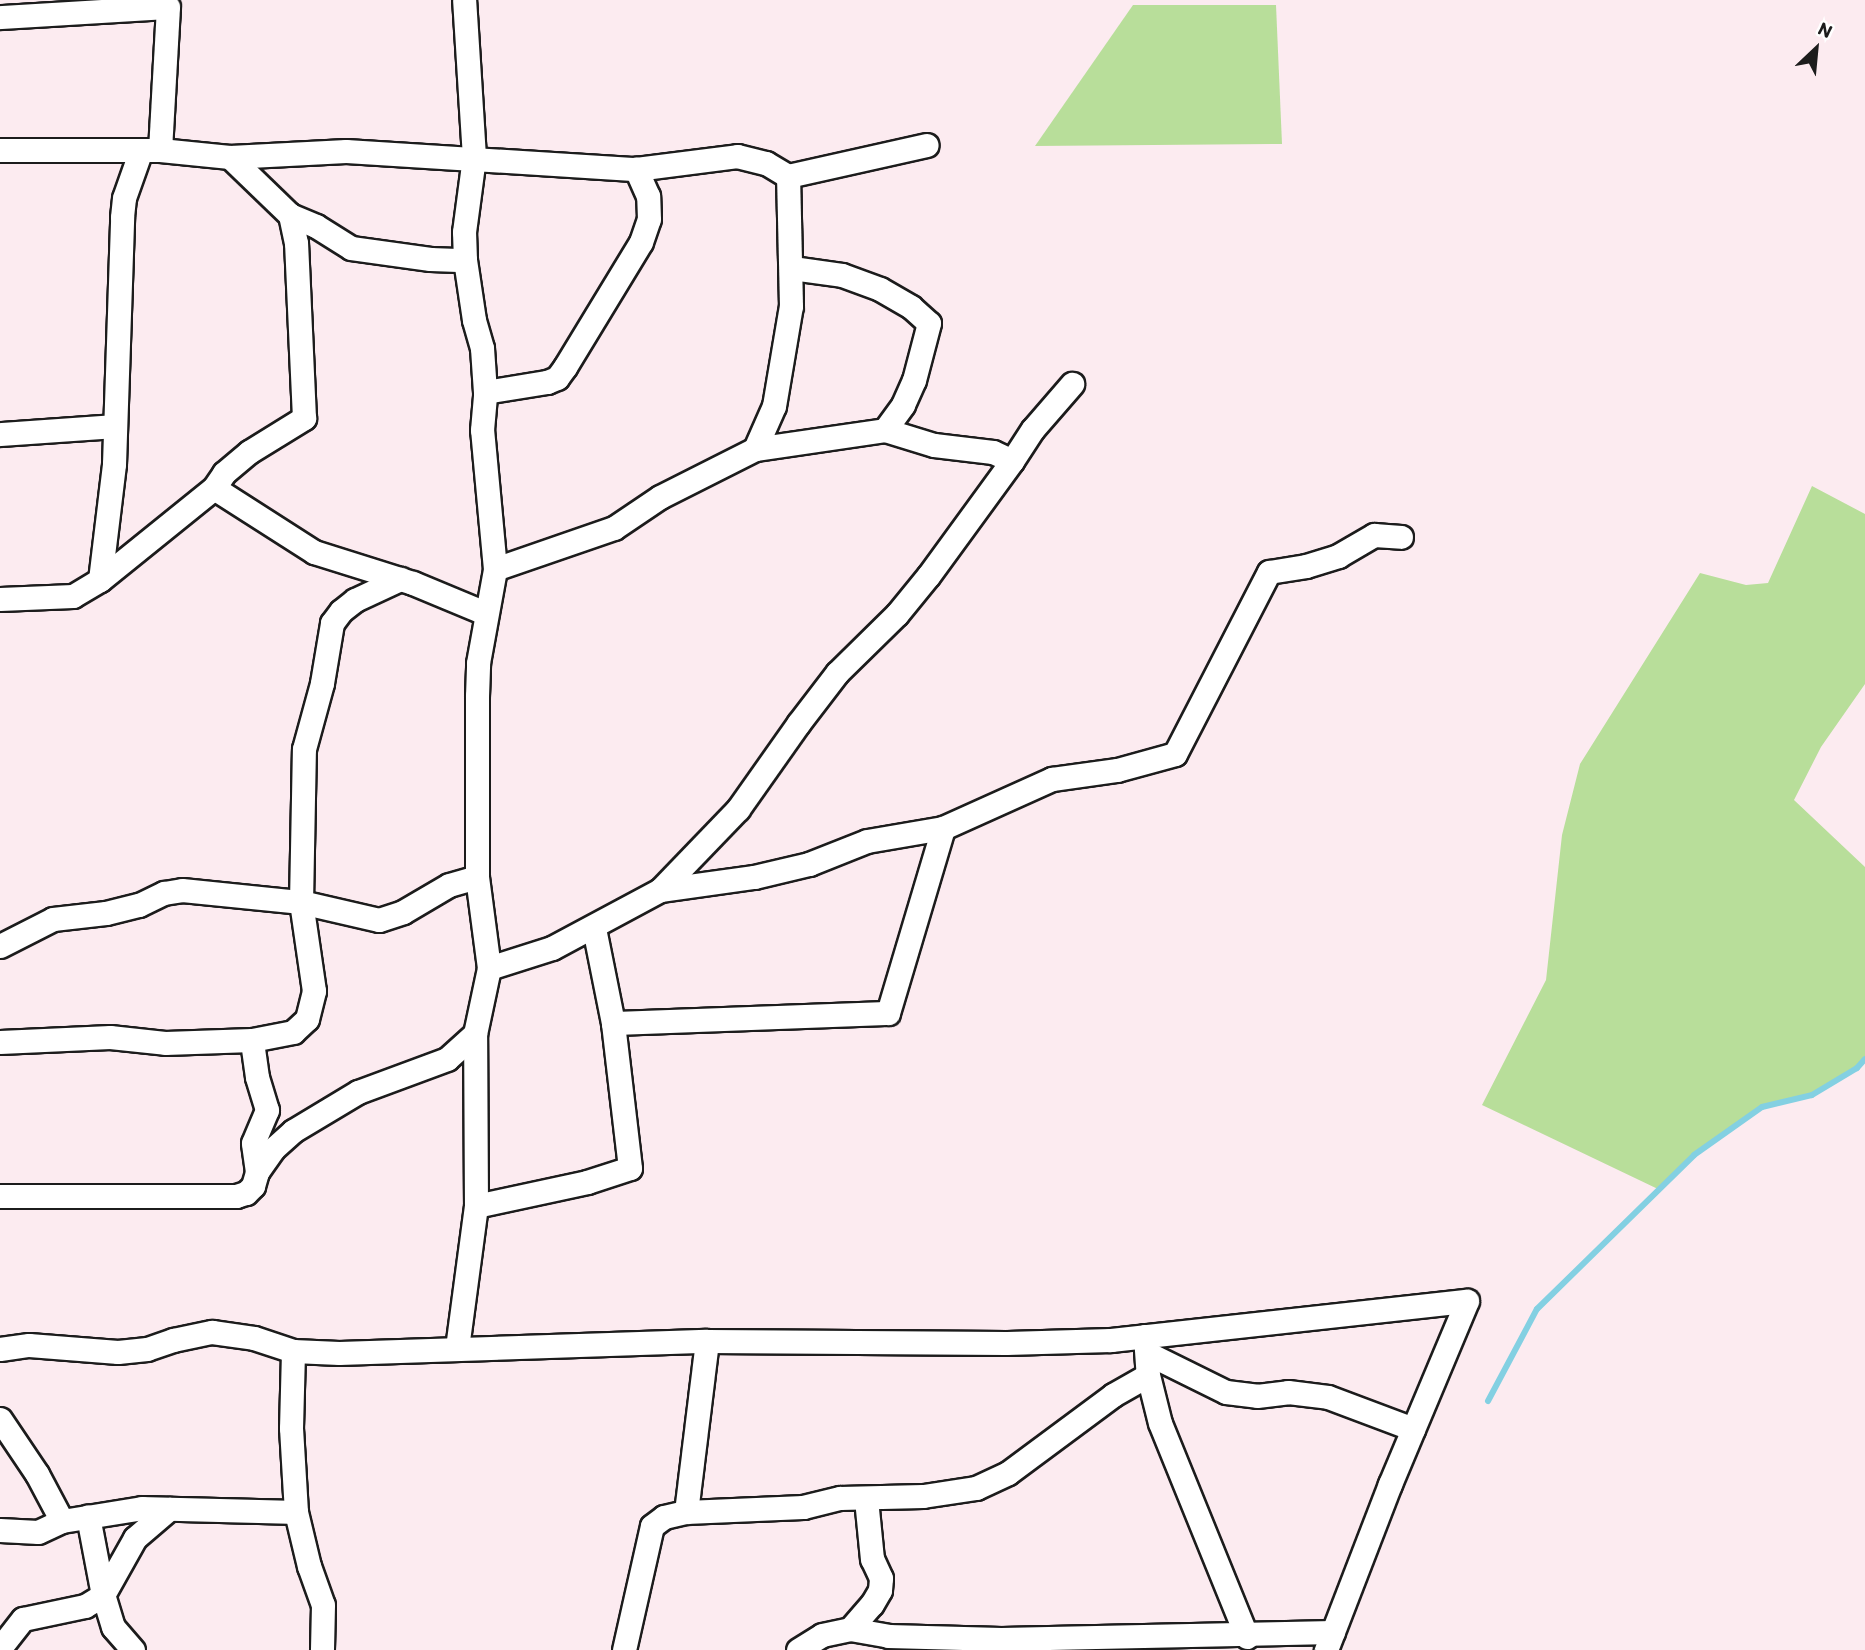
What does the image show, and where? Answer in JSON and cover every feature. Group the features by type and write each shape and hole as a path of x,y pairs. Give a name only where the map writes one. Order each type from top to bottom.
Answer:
{"street":[{"path":"457,1348 476,1206 475,1034 489,968 477,877 477,696 485,613 495,569 481,430 485,392 482,348 474,320 465,260 464,232 474,157 464,0"},
{"path":"0,18 168,7 150,150 124,198 114,464 100,580"},
{"path":"0,150 150,150 230,157 346,151 636,169 737,156 766,163 788,176 927,145"},
{"path":"230,157 289,215 316,226 351,248 430,259 465,260"},
{"path":"485,392 547,382 557,378 565,367 641,242 649,219 648,195 636,169"},
{"path":"755,449 770,416 779,385 792,306 788,176"},
{"path":"0,599 73,596 100,580 214,488 224,473 249,452 304,418 297,250 289,215"},
{"path":"792,268 842,275 880,289 911,307 929,323 914,380 903,405 885,430"},
{"path":"489,968 552,948 594,928 660,890 738,809 837,673 897,614 921,586 1033,429 1072,384"},
{"path":"0,434 115,426"},
{"path":"495,569 614,528 660,497 755,449 885,430 934,444 993,452 1012,461"},
{"path":"214,488 314,552 400,579 485,613"},
{"path":"660,890 754,877 809,864 867,841 943,828 1052,779 1117,770 1175,754 1269,572 1306,566 1338,555 1374,535 1401,537"},
{"path":"0,1042 57,1042 110,1037 165,1043 252,1040 293,1032 307,1019 314,991 301,902 304,749 322,683 332,623 341,611 355,600 400,579"},
{"path":"613,1023 888,1013 943,828"},
{"path":"0,946 53,919 106,913 139,905 164,892 182,890 301,902 379,920 391,919 449,885 477,877"},
{"path":"476,1206 587,1182 630,1168 613,1023 594,928"},
{"path":"0,1196 236,1196 246,1193 253,1186 257,1172 273,1149 293,1130 358,1092 447,1059 475,1034"},
{"path":"252,1040 257,1077 267,1110 253,1143 257,1172"},
{"path":"0,1349 29,1345 75,1351 118,1352 147,1349 173,1340 212,1332 254,1338 293,1351 340,1353 817,1339 1006,1343 1147,1355 1467,1301 1329,1641 1247,1637 1167,1643 1001,1639 888,1636 850,1629 822,1635 798,1650"},
{"path":"686,1512 707,1341"},
{"path":"293,1351 291,1428 296,1511 309,1566 323,1605 322,1650"},
{"path":"1147,1355 1226,1392 1257,1396 1288,1392 1328,1397 1413,1429"},
{"path":"624,1650 652,1526 664,1517 686,1512 803,1507 840,1498 923,1496 990,1484 1113,1395 1147,1355"},
{"path":"1147,1355 1160,1423 1247,1637"},
{"path":"0,1419 37,1474 62,1521"},
{"path":"850,1629 872,1604 880,1590 881,1578 873,1559 866,1499"},
{"path":"0,1530 31,1533 62,1521 129,1509 296,1511"},
{"path":"0,1648 23,1619 85,1606 103,1595 135,1538 169,1509"},
{"path":"88,1516 103,1595 113,1627 133,1650"}],"green space":[{"path":"1133,5 1276,5 1282,144 1035,146"},
{"path":"1812,486 1865,514 1865,684 1821,747 1794,800 1865,867 1865,1059 1857,1068 1812,1095 1762,1107 1694,1155 1660,1190 1482,1105 1546,980 1562,835 1580,764 1700,573 1746,585 1768,583"}],"waterway":[{"path":"1488,1401 1537,1309 1694,1155 1762,1107 1812,1095 1857,1068 1865,1059"}]}
